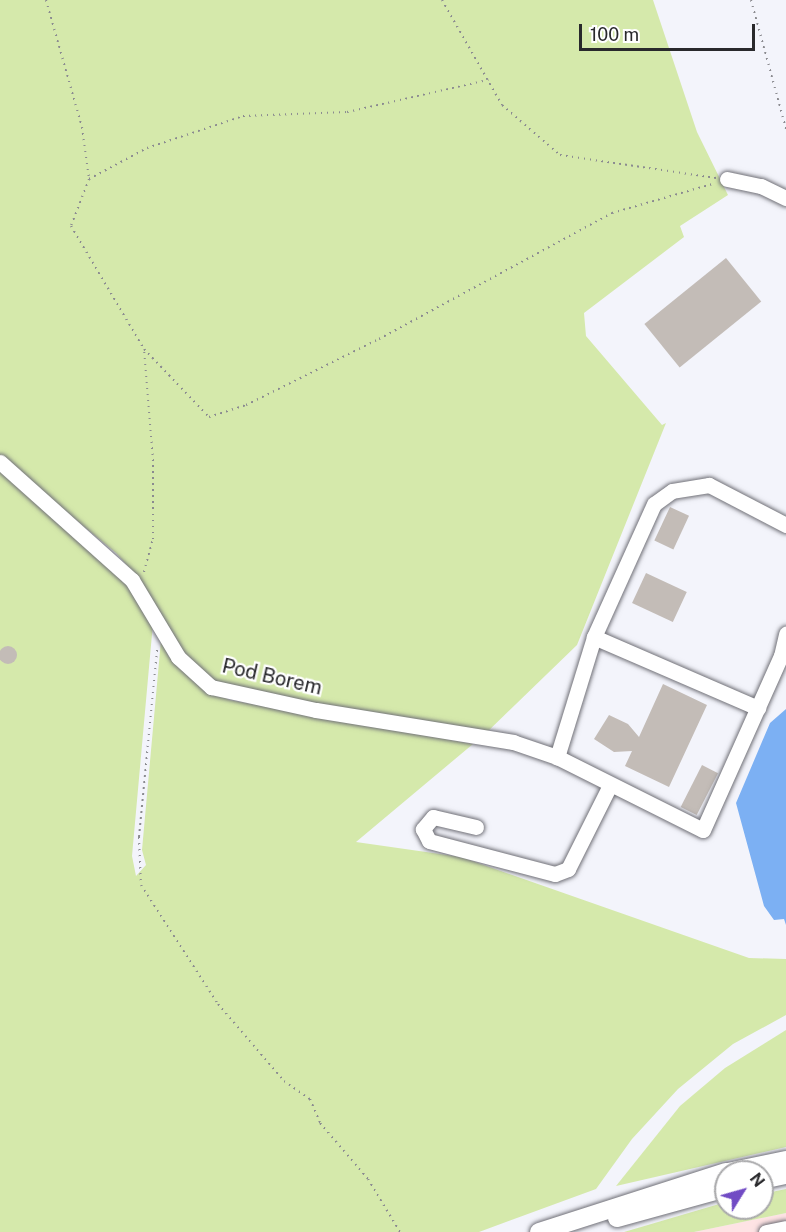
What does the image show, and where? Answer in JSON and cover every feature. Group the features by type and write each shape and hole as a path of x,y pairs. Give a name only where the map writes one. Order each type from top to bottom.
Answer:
{"main road":[{"path":"539,1232 714,1176"},
{"path":"575,1232 714,1191"}],"street":[{"path":"727,180 761,186 786,198"},
{"name":"Pod Borem","path":"0,462 132,580 178,657 211,687 316,710 513,742 556,757 609,787 703,830 758,708"},
{"path":"556,757 594,637 637,534 654,504 672,491 709,485 786,525"},
{"path":"594,637 758,708 784,656 786,634"},
{"path":"476,827 433,817 423,829 429,841 555,874 568,869 609,787"},
{"path":"766,1232 786,1228"}],"path":[{"path":"46,0 82,127 89,179 71,226 144,349 209,417 246,405 379,339 612,213 727,180"},
{"path":"442,0 502,105 560,154 727,180"},
{"path":"751,0 786,129"},
{"path":"89,179 147,148 243,116 347,112 488,80"},
{"path":"144,349 153,461 153,539 144,573"},
{"path":"160,626 139,837 141,885 218,1004 284,1081 310,1099 320,1123 368,1179 400,1232"}],"shaded area":[{"path":"786,1213 786,1232 694,1232 752,1220 774,1220 774,1215"}],"green space":[{"path":"0,0 653,0 697,132 728,195 680,226 684,237 584,313 586,336 662,425 666,423 577,645 484,735 223,687 178,653 134,573 116,553 0,457"},
{"path":"0,468 129,582 153,623 132,856 136,876 146,865 142,850 161,640 169,657 229,700 473,744 356,842 461,857 749,958 786,959 786,1015 733,1044 678,1089 632,1139 596,1189 479,1232 0,1232"},
{"path":"786,1030 786,1147 729,1160 714,1160 714,1164 616,1186 680,1106 725,1068"},
{"path":"786,1189 786,1213 774,1215 774,1192"},
{"path":"714,1206 714,1220 752,1220 694,1232 624,1232"}],"water":[{"path":"786,709 786,925 784,919 774,920 764,906 736,803 770,723"}],"building":[{"path":"726,258 761,302 680,368 644,324"},
{"path":"670,507 689,516 673,549 654,541"},
{"path":"646,573 687,592 673,622 632,603"},
{"path":"4,646 12,646 17,651 15,662 4,664 -1,659 -1,651"},
{"path":"663,684 707,705 669,787 625,766 632,751 614,752 594,739 609,715 628,724 639,737"},
{"path":"702,765 718,773 697,815 681,807"}]}
